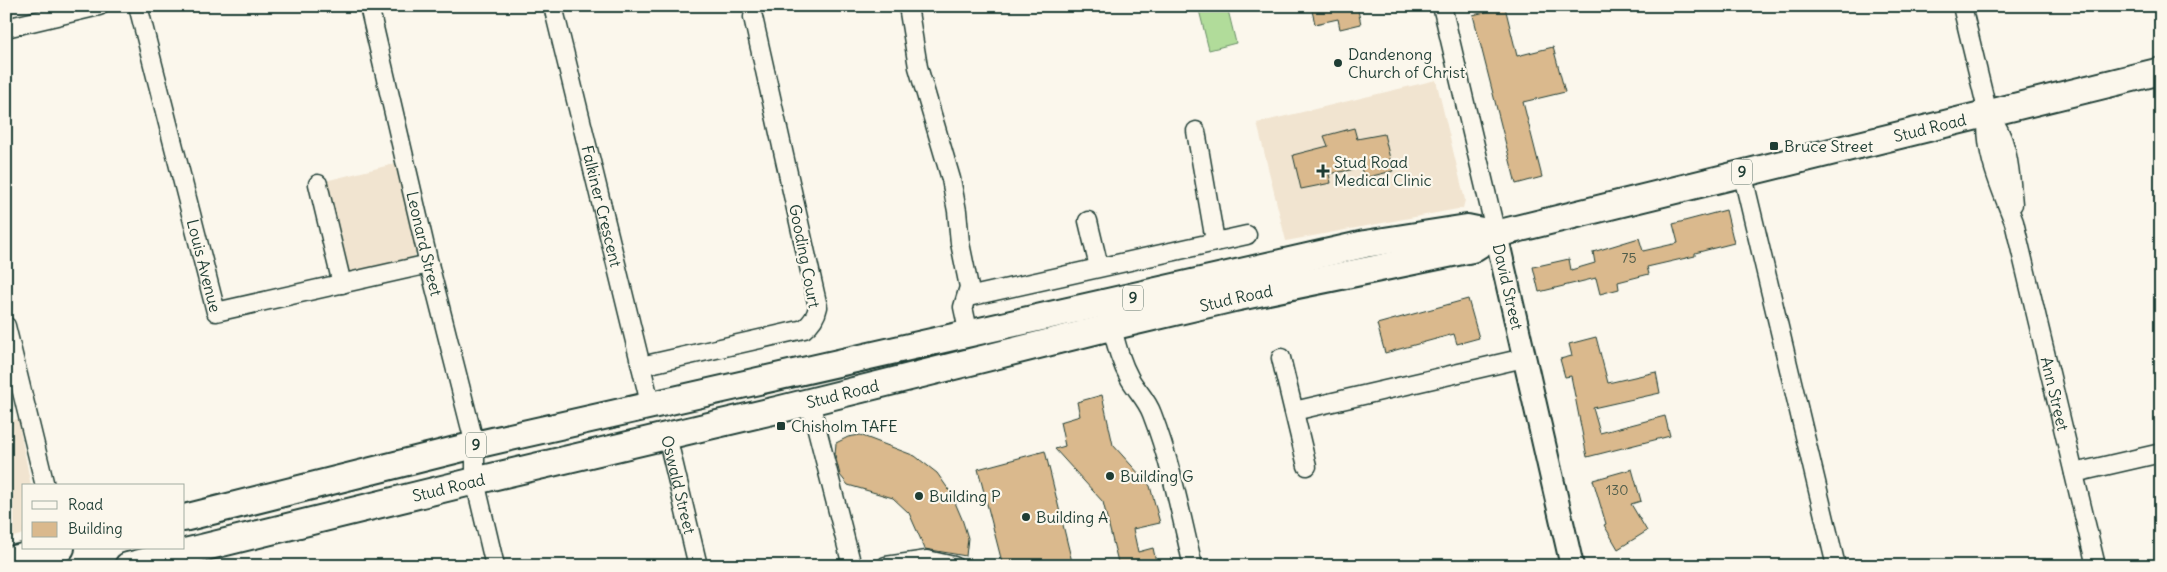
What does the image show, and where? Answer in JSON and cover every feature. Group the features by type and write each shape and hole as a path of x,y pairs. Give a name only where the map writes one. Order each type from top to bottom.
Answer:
{"highway":[{"name":"Stud Road","path":"128,566 1234,298 1472,249 1496,234 1742,172 2161,71"},
{"name":"Stud Road","path":"185,518 475,445 651,407 1365,244 1467,228 1496,234"},
{"name":"Oswald Street","path":"651,407 667,436"},
{"path":"6,561 52,550"}],"main road":[{"name":"David Street","path":"1496,234 1572,566"}],"street":[{"path":"6,28 99,6"},
{"name":"Louis Avenue","path":"138,6 216,312 429,264"},
{"name":"Leonard Street","path":"369,6 429,264 475,445 475,481 495,566"},
{"name":"Falkiner Crescent","path":"553,6 651,407"},
{"path":"908,6 918,67 951,179 969,287 968,297 963,307 978,333 1005,336 1102,313 1109,317 1119,354 1131,380 1147,401 1157,428 1168,462 1193,566"},
{"name":"David Street","path":"1442,6 1496,234"},
{"name":"Ann Street","path":"1962,6 1988,114 2000,128 2010,173 2014,222 2096,566"},
{"name":"Gooding Court","path":"642,366 804,328 814,320 817,313 818,308 753,17"},
{"path":"1196,131 1215,241"},
{"path":"1742,172 1836,566"},
{"path":"318,184 342,284"},
{"path":"1088,221 1099,267"},
{"path":"968,297 1247,235"},
{"path":"6,326 45,484"},
{"path":"1281,358 1307,466"},
{"path":"1294,412 1524,358"},
{"path":"810,402 852,566"},
{"name":"Oswald Street","path":"667,436 698,566"},
{"path":"2074,474 2161,453"},
{"path":"886,566 927,560 954,566"}],"shaded area":[{"path":"1436,80 1465,200 1463,208 1286,241 1257,123"},
{"path":"398,163 417,248 415,256 409,260 336,277 313,184"},
{"path":"18,419 31,484 22,484 22,535 6,539 6,422"}],"green space":[{"path":"1198,6 1227,6 1236,43 1209,50"}],"building":[{"path":"1311,6 1357,6 1361,24 1340,29 1338,19 1315,24"},
{"path":"1505,7 1517,56 1553,47 1565,92 1523,102 1542,177 1516,184 1473,15"},
{"path":"1354,128 1357,139 1384,134 1393,171 1364,178 1361,168 1329,174 1331,183 1301,189 1293,155 1328,146 1324,136"},
{"path":"1726,210 1734,243 1695,253 1695,256 1647,267 1649,274 1618,282 1619,289 1600,294 1596,278 1539,292 1533,267 1569,259 1571,270 1595,263 1593,252 1639,238 1643,251 1678,243 1673,224"},
{"path":"1468,299 1479,338 1457,344 1454,334 1385,353 1377,324"},
{"path":"1596,337 1608,383 1656,372 1660,393 1593,408 1600,433 1665,416 1670,436 1587,457 1571,376 1565,377 1560,359 1572,356 1569,344"},
{"name":"Building G","path":"1102,395 1113,445 1150,486 1160,523 1133,529 1138,552 1153,548 1157,566 1119,566 1103,502 1055,449 1065,446 1060,422 1080,416 1077,402"},
{"name":"Building P","path":"860,435 915,456 937,473 951,493 962,519 968,538 966,556 925,549 909,513 893,498 848,485 840,475 835,455 836,443 848,437"},
{"name":"Building A","path":"1045,451 1073,566 1003,566 978,469"},
{"path":"1632,469 1641,501 1631,504 1647,531 1618,549 1604,525 1606,524 1593,480"}],"place":[{"name":"Dandenong Church of Christ","path":"1338,63"},
{"name":"Bruce Street","path":"1774,146"},
{"name":"Stud Road Medical Clinic","path":"1323,171"},
{"name":"Chisholm TAFE","path":"781,426"},
{"name":"Building G","path":"1110,476"},
{"name":"Building P","path":"919,496"},
{"name":"Building A","path":"1026,517"}]}
